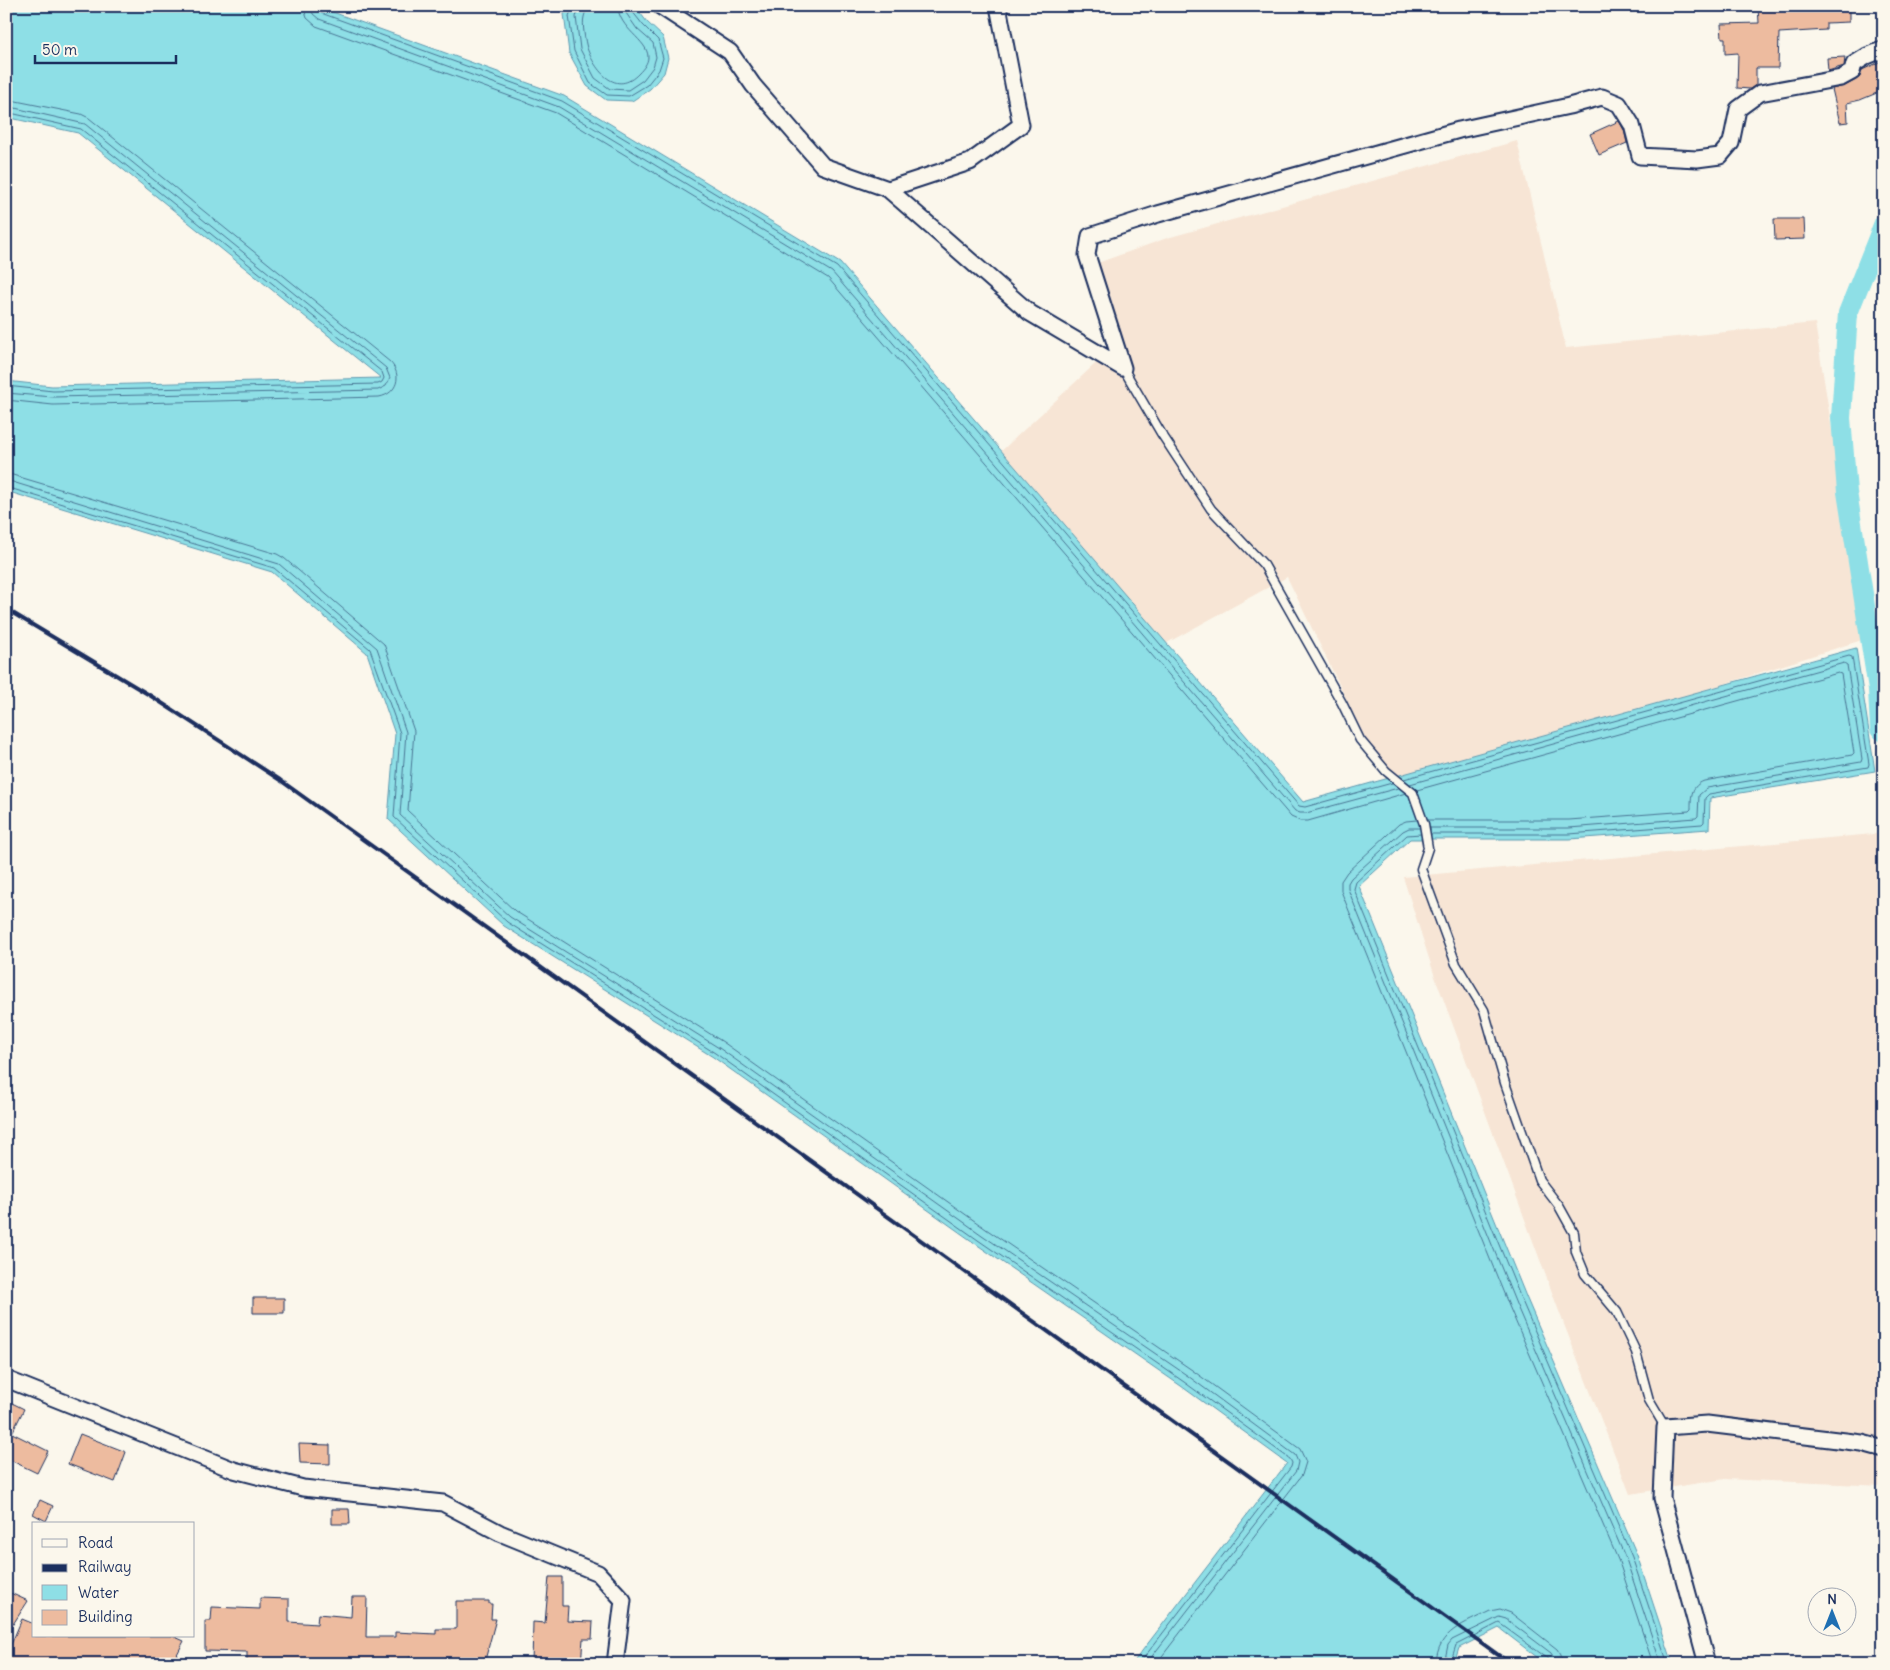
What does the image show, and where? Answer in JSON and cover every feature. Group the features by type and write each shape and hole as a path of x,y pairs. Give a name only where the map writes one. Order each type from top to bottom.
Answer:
{"street":[{"path":"660,6 730,52 753,85 823,166 888,189 1030,313 1123,368"},
{"path":"888,189 970,162 1021,125 998,6"},
{"path":"1123,368 1087,255 1090,236 1158,214 1459,130 1602,97 1619,104 1632,125 1640,156 1697,159 1720,156 1731,143 1738,109 1760,94 1841,78 1852,72 1854,64 1884,49"},
{"path":"6,1379 234,1470 303,1488 443,1503 500,1533 598,1573 623,1600 615,1664"},
{"path":"1707,1664 1662,1498 1665,1427 1707,1424 1862,1443 1884,1449"}],"lane":[{"path":"1123,368 1161,433 1211,509 1264,565 1342,703 1360,740 1386,771 1413,792 1424,824 1428,848 1421,869 1456,964 1484,1010 1505,1084 1539,1180 1559,1206 1574,1233 1576,1252 1584,1274 1617,1312 1636,1352 1649,1400 1665,1427"}],"shaded area":[{"path":"1517,141 1566,348 1815,323 1865,639 1391,791 1287,577 1165,644 998,454 1108,352 1092,265 1167,238"},
{"path":"1884,833 1884,1486 1725,1479 1630,1494 1560,1314 1434,974 1403,877"}],"water":[{"path":"6,6 316,6 564,96 840,263 1303,802 1856,648 1875,771 1710,798 1709,829 1570,839 1410,839 1359,886 1527,1299 1637,1555 1673,1664 1546,1664 1499,1628 1459,1648 1454,1664 1132,1664 1287,1463 1181,1386 976,1244 713,1057 504,926 388,819 395,734 367,653 272,572 6,491 6,381 52,386 381,378 78,133 6,117"},
{"path":"569,6 635,6 647,22 663,37 668,58 664,73 650,89 632,101 606,100 587,86 569,53 564,14"}],"building":[{"path":"1758,6 1849,6 1849,22 1826,23 1826,30 1779,33 1778,68 1756,68 1756,85 1750,89 1737,88 1738,53 1725,54 1725,38 1722,38 1721,24 1759,23"},
{"path":"1845,57 1844,66 1828,71 1827,58"},
{"path":"1884,60 1884,90 1847,103 1848,122 1840,123 1832,89 1845,86 1856,80 1860,77 1862,70"},
{"path":"1619,121 1624,130 1627,143 1599,155 1590,134"},
{"path":"1774,219 1804,219 1805,239 1775,240"},
{"path":"253,1298 284,1298 284,1313 253,1313"},
{"path":"6,1400 24,1409 12,1433 48,1451 37,1473 6,1458"},
{"path":"80,1434 126,1452 115,1482 68,1464"},
{"path":"299,1444 330,1445 330,1464 300,1463"},
{"path":"40,1500 53,1506 46,1521 33,1514"},
{"path":"332,1509 349,1509 350,1524 332,1524"},
{"path":"549,1577 562,1577 562,1606 568,1606 567,1621 593,1622 592,1639 583,1639 581,1664 532,1664 533,1622 545,1623"},
{"path":"6,1591 28,1601 6,1635"},
{"path":"352,1597 367,1597 366,1637 395,1637 395,1632 436,1634 436,1629 456,1629 456,1601 489,1601 489,1604 492,1604 491,1619 496,1619 484,1664 433,1664 409,1657 409,1664 247,1664 247,1652 205,1651 205,1621 211,1621 212,1607 260,1609 260,1598 289,1599 289,1622 317,1624 318,1614 351,1617"},
{"path":"22,1619 32,1623 32,1638 177,1638 184,1641 172,1664 20,1664 6,1658"}],"waterway":[{"path":"1884,223 1848,313 1841,418 1847,492 1878,689 1880,729 1884,732"}],"railway":[{"path":"6,609 151,696 280,780 1511,1664"}]}
